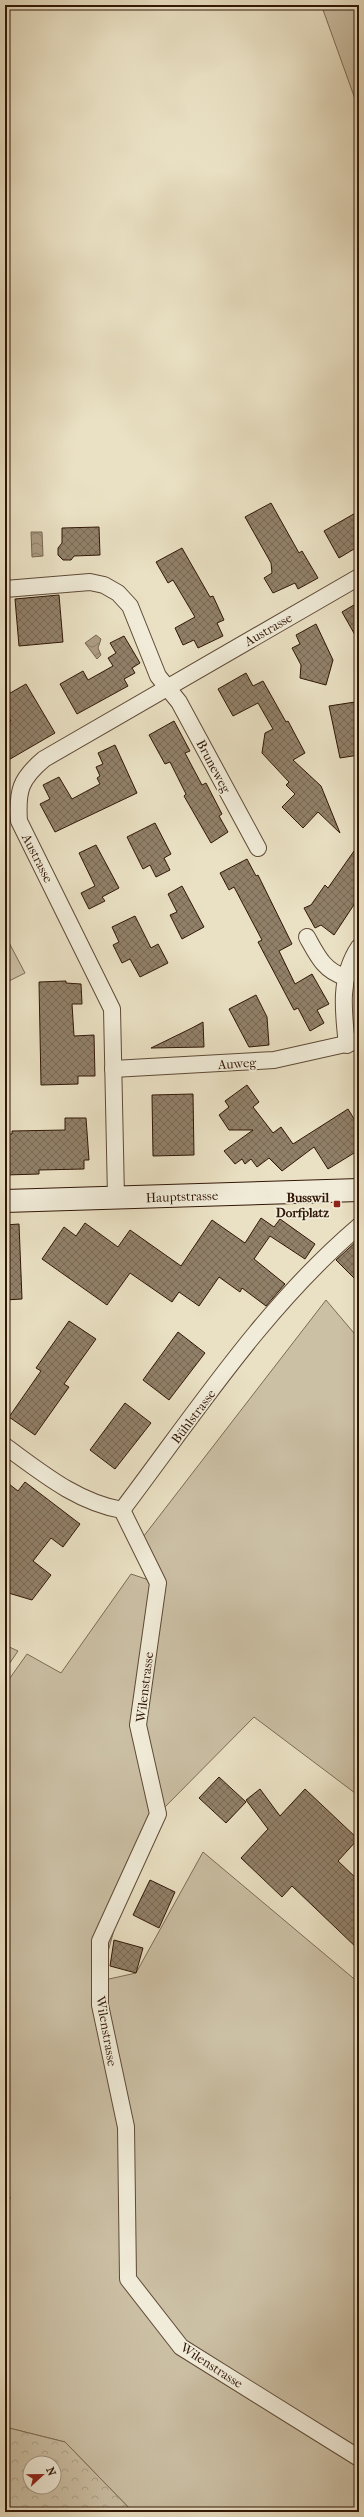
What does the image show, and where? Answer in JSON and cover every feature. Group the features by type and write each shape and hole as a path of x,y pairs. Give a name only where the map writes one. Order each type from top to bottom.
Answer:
{"street":[{"name":"Austrasse","path":"116,1198 113,1020 108,997 19,821 18,803 20,785 30,771 44,759 167,686 359,577"},
{"name":"Bruneweg","path":"5,589 78,581 104,585 118,593 130,606 158,676 179,702 258,848"},
{"path":"307,937 323,965 334,974 345,977"},
{"path":"353,1043 344,1000 345,977 359,946"},
{"name":"Auweg","path":"113,1069 274,1060 353,1043"},
{"name":"Hauptstrasse","path":"5,1201 359,1190"},
{"name":"Bühlstrasse","path":"122,1510 257,1332 292,1292 359,1226"},
{"path":"5,1446 47,1477 84,1499 102,1506 122,1510"},
{"name":"Wilenstrasse","path":"122,1510 158,1583 138,1724 158,1814 100,1941 100,2005 126,2127 128,2279 180,2347 359,2458"}],"green space":[{"path":"321,5 359,5 359,110 322,7"},
{"path":"5,935 25,973 5,983"},
{"path":"326,1300 359,1339 359,1796 254,1717 158,1814 128,1879 100,1981 136,1973 203,1852 359,1983 359,2512 133,2512 65,2442 5,2427 5,2195 11,2198 5,2194 5,1685 27,1654 61,1673 131,1574 158,1583 140,1541"},
{"path":"5,1645 18,1651 5,1670"},
{"path":"5,2427 65,2442 133,2512 5,2512"}],"water":[{"path":"31,532 42,532 43,556 32,557"},
{"path":"96,635 101,639 98,648 101,655 97,659 85,643"}],"building":[{"path":"271,503 299,553 302,551 318,578 298,589 295,583 273,593 264,578 272,573 271,563 245,517"},
{"path":"359,511 359,546 339,558 324,531"},
{"path":"99,527 100,555 74,556 71,560 63,560 58,555 58,548 62,543 62,528"},
{"path":"182,548 210,597 213,596 224,620 217,623 223,636 198,648 194,640 183,645 175,628 195,617 173,580 168,583 156,562"},
{"path":"59,595 63,642 19,646 15,599"},
{"path":"359,602 359,642 342,612"},
{"path":"316,624 333,660 326,685 300,678 301,665 292,648 300,644 296,635"},
{"path":"124,636 140,663 132,668 135,673 124,679 128,686 77,714 60,684 83,671 88,680 113,666 108,658 116,653 110,643"},
{"path":"246,673 253,686 263,681 286,722 288,721 305,753 293,760 321,786 340,833 318,812 303,828 282,807 295,794 286,785 289,782 262,753 265,733 273,729 258,703 233,716 218,689"},
{"path":"26,684 55,733 5,762 5,724 11,721 5,711 5,696"},
{"path":"355,702 359,726 359,755 340,758 329,706"},
{"path":"174,721 190,751 185,753 202,785 206,783 222,814 219,816 228,832 211,843 184,796 186,794 170,762 165,764 149,735"},
{"path":"115,745 137,793 55,832 40,804 50,799 43,785 59,777 72,799 100,784 97,778 100,776 96,767 103,764 98,753"},
{"path":"155,823 171,854 164,858 170,870 156,877 150,865 143,869 127,837"},
{"path":"359,844 359,897 334,935 321,925 315,928 304,908 311,905 325,885 328,888"},
{"path":"96,845 119,888 102,897 105,901 89,909 81,893 95,886 79,853"},
{"path":"247,859 256,876 258,875 292,944 279,951 295,984 312,974 329,1004 317,1010 324,1023 310,1031 298,1008 294,1010 258,942 262,940 234,887 229,890 220,873"},
{"path":"182,886 204,927 182,939 170,915 177,912 168,894"},
{"path":"135,916 151,948 158,944 168,963 140,977 130,959 122,963 113,945 119,942 112,927"},
{"path":"66,981 66,983 81,984 82,1004 72,1004 74,1036 94,1035 95,1076 78,1076 78,1084 41,1085 39,982"},
{"path":"256,995 267,1017 269,1045 249,1047 229,1009"},
{"path":"203,1022 204,1047 151,1048 192,1028"},
{"path":"247,1085 259,1102 253,1107 273,1133 281,1127 293,1144 348,1109 359,1127 359,1150 328,1169 314,1147 282,1171 269,1158 257,1167 251,1159 245,1164 242,1159 235,1164 224,1151 253,1130 229,1130 219,1115 229,1107 225,1101"},
{"path":"193,1094 194,1155 153,1156 152,1095"},
{"path":"65,1118 86,1118 89,1160 84,1160 84,1169 39,1170 39,1174 5,1175 5,1134 12,1134 12,1131 65,1130"},
{"path":"261,1218 274,1227 280,1219 315,1244 305,1259 270,1236 254,1259 285,1284 266,1306 242,1288 240,1292 219,1277 199,1306 179,1292 172,1302 130,1273 107,1305 42,1259 64,1227 76,1236 85,1223 118,1247 130,1230 181,1266 212,1220 245,1243"},
{"path":"19,1224 22,1299 5,1300 5,1225"},
{"path":"359,1239 359,1283 336,1260"},
{"path":"69,1321 96,1339 64,1384 69,1387 35,1435 9,1417 41,1371 36,1368"},
{"path":"178,1332 205,1353 169,1400 143,1380"},
{"path":"125,1403 151,1423 115,1469 90,1450"},
{"path":"5,1481 18,1491 25,1482 80,1524 63,1547 51,1538 33,1561 51,1575 32,1600 5,1592"},
{"path":"219,1777 246,1802 226,1823 199,1798"},
{"path":"260,1789 280,1816 305,1789 358,1839 338,1861 359,1881 359,1950 292,1886 282,1897 241,1858 268,1829 246,1800"},
{"path":"150,1880 175,1892 159,1928 133,1915"},
{"path":"114,1940 143,1948 136,1973 110,1966"}],"place":[{"name":"Busswil Dorfplatz","path":"337,1204"}]}
